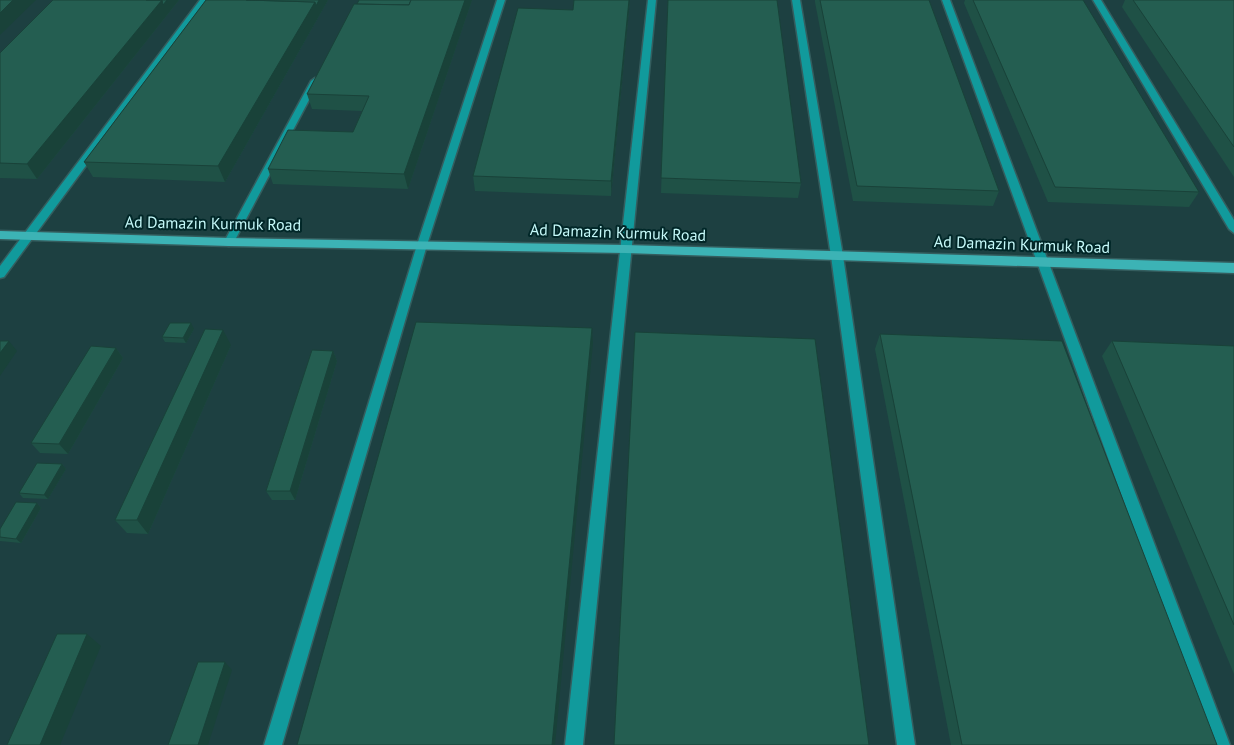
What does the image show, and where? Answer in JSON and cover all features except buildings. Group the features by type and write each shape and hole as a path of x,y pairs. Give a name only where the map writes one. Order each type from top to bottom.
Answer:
{"highway":[{"name":"Ad Damazin Kurmuk Road","path":"0,235 229,242 625,248 1234,268"}],"street":[{"path":"0,274 204,0"},
{"path":"273,745 422,244 501,0"},
{"path":"574,745 652,0"},
{"path":"796,0 837,256 906,745"},
{"path":"946,0 1221,745"},
{"path":"1097,0 1234,229"},
{"path":"229,242 322,69"}]}
